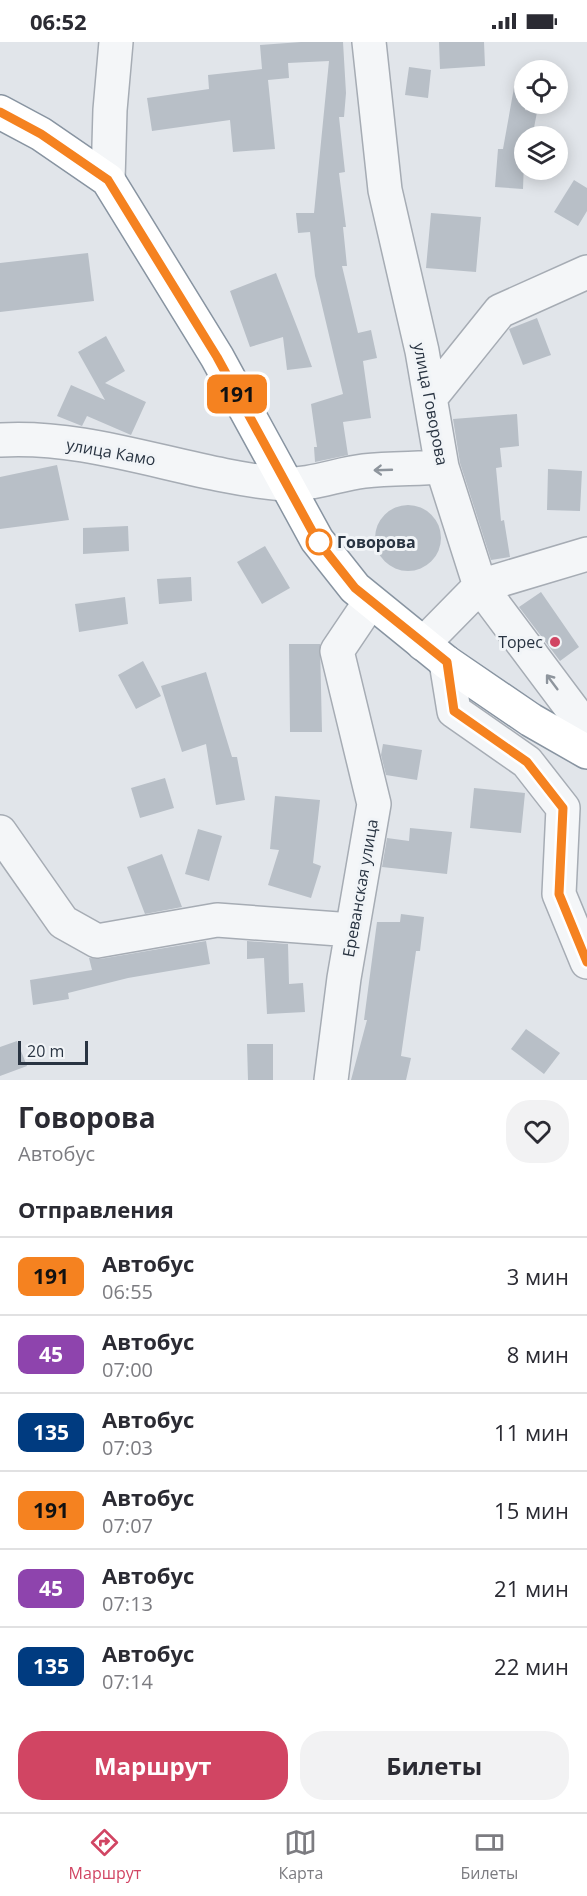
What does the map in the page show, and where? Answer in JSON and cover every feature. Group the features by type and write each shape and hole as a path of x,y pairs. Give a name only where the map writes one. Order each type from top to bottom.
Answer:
{"highway":[{"path":"0,112 41,134 108,180 217,357 317,540 355,588 435,653 531,720 587,752"}],"street":[{"path":"108,180 110,110 116,42"},
{"name":"улица Говорова","path":"369,42 385,190 431,398 442,467 480,586 587,729"},
{"path":"431,398 500,311 587,272"},
{"name":"улица Камо","path":"0,440 31,438 151,459 222,476 286,484 365,471 442,467"},
{"path":"587,554 480,586 435,653 454,711 527,762 563,808 559,894 587,962"},
{"name":"Ереванская улица","path":"331,1080 352,930 374,804 337,651 370,602"},
{"path":"0,832 63,922 97,941 217,920 352,930"}],"building":[{"path":"343,42 346,93 344,117 339,117 345,172 339,173 346,227 343,227 347,266 342,266 358,333 371,330 377,358 363,361 371,418 343,422 348,455 315,462 314,447 317,447 311,404 343,394 315,276 310,232 298,233 296,213 314,213 329,61 288,63 289,78 268,80 275,149 233,152 230,120 152,131 147,98 209,89 208,75 262,69 260,45"},
{"path":"439,42 484,42 485,66 440,69"},
{"path":"409,67 431,70 428,98 405,95"},
{"path":"514,88 514,114 537,114 534,126 514,126 514,180 523,180 523,189 495,187 498,149 503,149"},
{"path":"574,180 587,188 587,211 578,226 554,212"},
{"path":"431,213 481,217 476,272 426,268"},
{"path":"88,253 94,301 0,312 0,263"},
{"path":"276,273 312,367 287,370 283,337 250,347 230,291"},
{"path":"537,318 551,355 523,365 509,329"},
{"path":"106,336 125,371 105,383 146,402 131,435 87,416 82,426 57,416 71,385 105,400 78,352"},
{"path":"517,414 519,446 500,448 502,467 496,468 501,521 504,520 510,557 491,560 460,463 453,419"},
{"path":"57,465 69,520 0,529 0,477"},
{"path":"548,469 582,471 580,511 547,510"},
{"path":"408,505 421,508 431,515 438,525 441,538 438,551 431,561 421,568 408,571 395,568 385,561 378,551 375,538 378,525 385,515 395,508"},
{"path":"128,526 129,551 83,554 83,528"},
{"path":"265,546 290,588 262,604 237,562"},
{"path":"191,577 192,601 159,604 157,579"},
{"path":"541,592 579,647 560,661 519,607"},
{"path":"125,597 128,624 79,632 75,604"},
{"path":"289,644 320,644 322,732 290,732"},
{"path":"143,661 161,696 136,709 118,675"},
{"path":"206,672 232,757 237,757 245,800 216,805 206,744 182,752 161,686"},
{"path":"383,744 422,750 417,780 386,775 381,755"},
{"path":"165,778 174,808 140,818 131,788"},
{"path":"474,788 525,793 521,833 470,828"},
{"path":"275,796 320,800 313,863 321,866 311,898 268,885 279,850 270,849"},
{"path":"410,828 452,832 447,874 382,867 387,838 409,841"},
{"path":"198,829 222,836 209,881 185,874"},
{"path":"162,854 182,907 145,914 127,867"},
{"path":"401,914 424,917 420,951 416,951 401,1056 411,1058 406,1080 351,1080 367,1020 364,1020 377,922 400,922"},
{"path":"206,941 210,964 128,978 68,993 69,999 33,1005 30,980 92,970 89,958 100,959"},
{"path":"247,941 288,944 289,984 303,983 305,1012 267,1014 264,958 247,959"},
{"path":"526,1029 560,1053 544,1074 511,1049"},
{"path":"17,1041 27,1066 0,1076 0,1047"},
{"path":"247,1044 273,1044 273,1080 248,1080"}],"bus line":[{"name":"191","path":"0,112 41,134 108,180 139,234 217,357 317,540 355,588 447,662 454,711 527,762 563,808 559,894 587,962"}],"place":[{"name":"Говорова","path":"319,542"},
{"name":"Торес","path":"555,642"}]}
